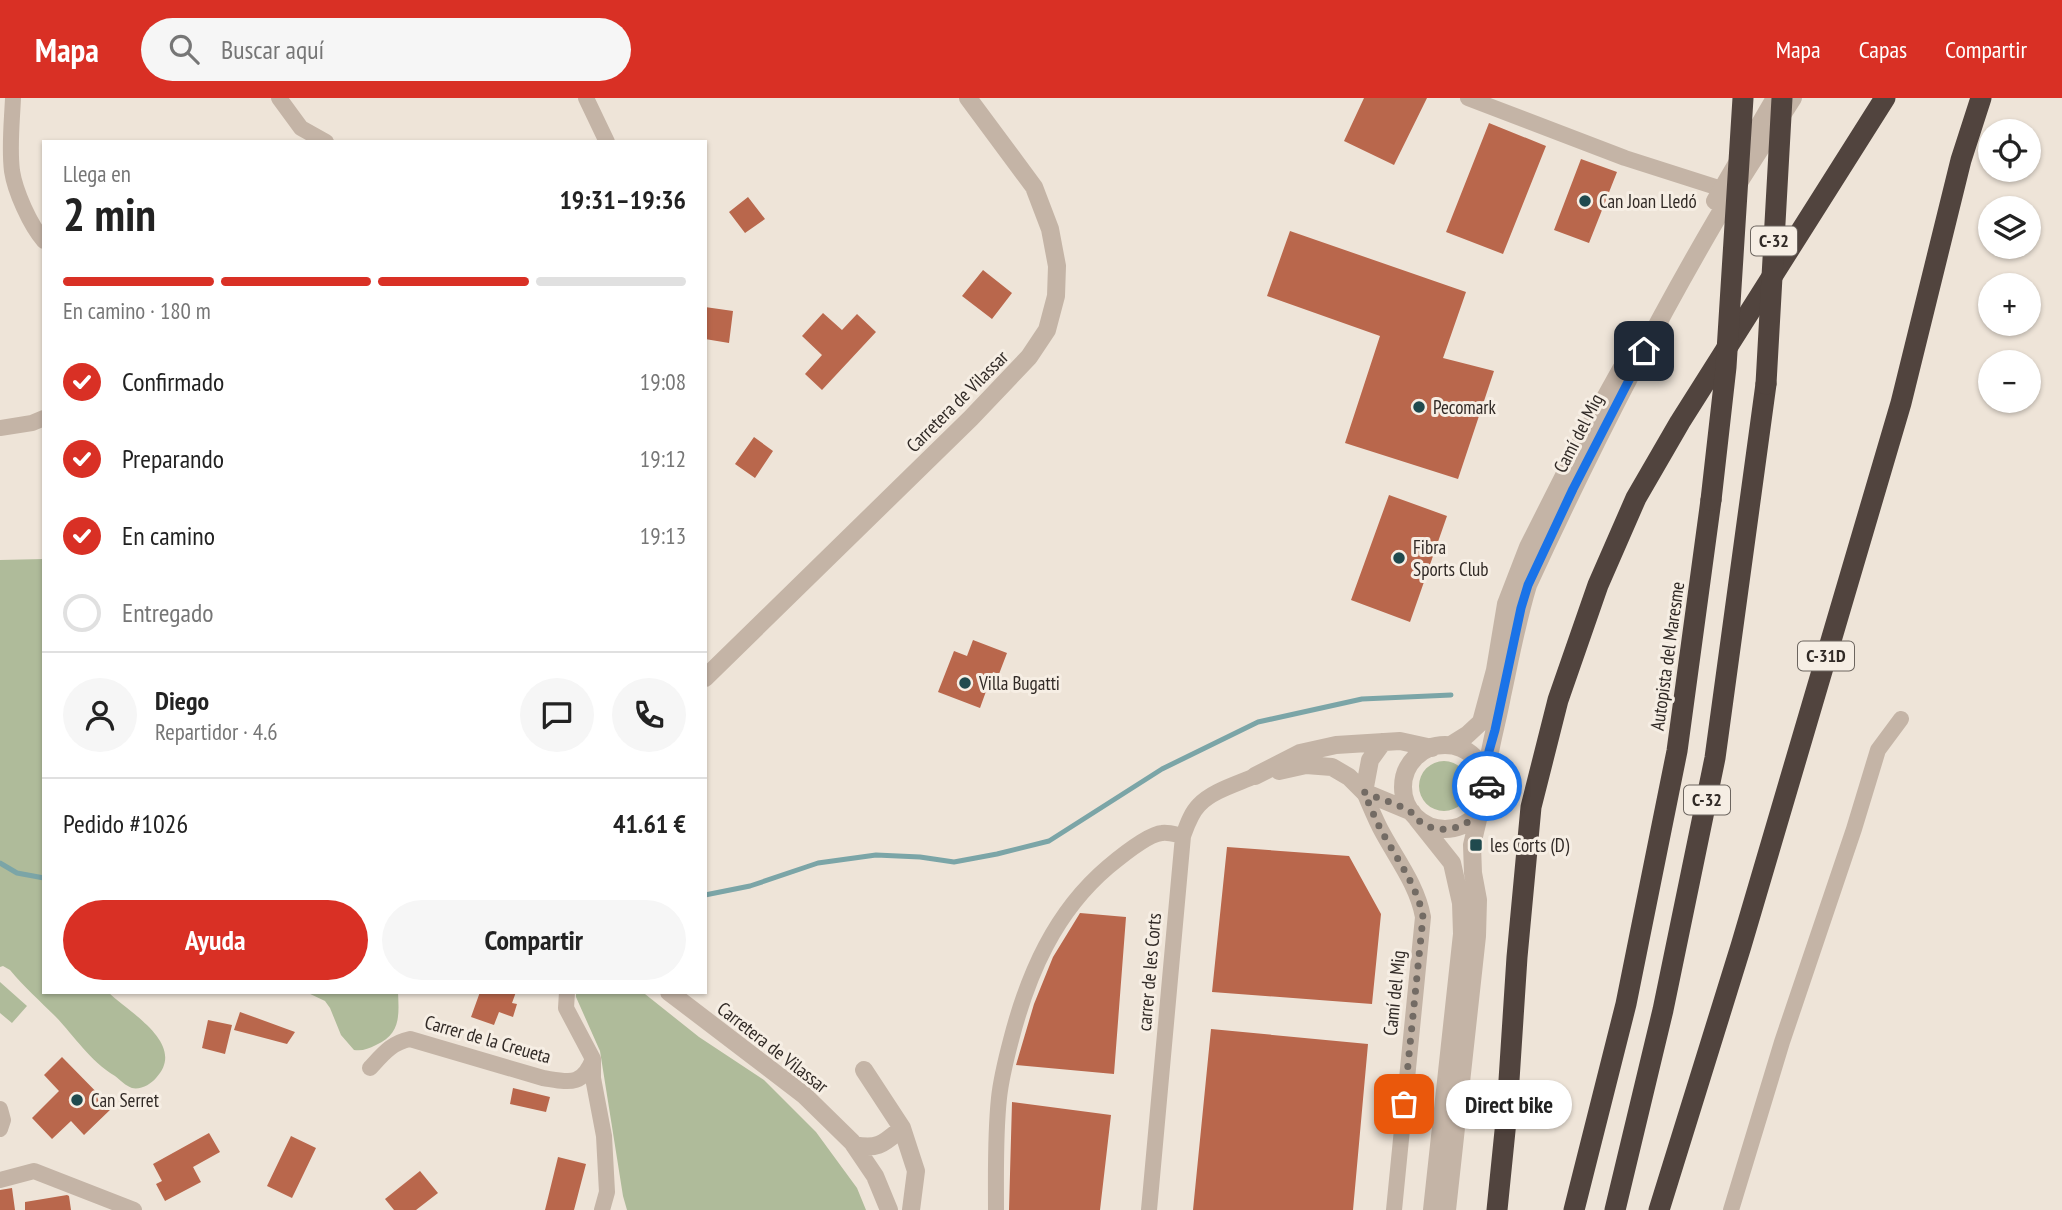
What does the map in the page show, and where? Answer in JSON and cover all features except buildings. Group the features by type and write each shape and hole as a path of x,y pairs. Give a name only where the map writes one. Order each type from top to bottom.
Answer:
{"highway":[{"name":"Autopista del Maresme","path":"1574,1210 1626,1004 1677,751 1726,367 1743,98"},
{"name":"C-32","path":"1615,1210 1663,1010 1715,758 1766,384 1783,98"},
{"path":"1497,1210 1531,807 1558,700 1598,585 1636,498 1680,422 1885,98"},
{"name":"C-31D","path":"1659,1210 1741,946 1901,403 1961,160 1981,98"}],"street":[{"path":"13,98 12,172 21,200 42,239"},
{"path":"279,98 300,128 323,140"},
{"path":"586,98 606,140"},
{"path":"1468,98 1625,158 1721,189"},
{"name":"Camí del Mig","path":"1451,746 1481,722 1495,670 1506,604 1535,534 1598,411 1721,189 1775,98"},
{"name":"Camí del Mig","path":"1486,776 1489,751 1528,585 1599,438 1681,282 1716,219 1793,98"},
{"name":"Carretera de Vilassar","path":"707,676 971,418 1029,358 1046,330 1056,296 1057,266 1050,229 1034,187 969,99"},
{"path":"0,428 32,424 42,419"},
{"path":"1731,1210 1782,1042 1878,750 1901,719"},
{"path":"1255,776 1300,753 1336,745 1400,741 1432,748"},
{"path":"1364,792 1370,760 1383,742"},
{"path":"1432,1210 1462,934 1461,903 1452,863 1414,816 1406,803 1403,787 1405,774 1420,753 1432,748 1451,746 1470,753 1481,765 1486,776 1487,794 1472,845 1478,900 1477,936 1447,1210"},
{"path":"1255,776 1306,765 1332,767 1349,777 1364,792 1414,816 1430,827 1443,830 1458,828 1468,823 1480,811"},
{"name":"carrer de les Corts","path":"1149,1210 1183,836 1199,805 1255,776"},
{"name":"Camí del Mig","path":"1364,792 1380,828 1420,901 1423,917 1394,1210"},
{"path":"996,1210 999,1098 1018,1012 1033,970 1050,935 1097,877 1121,856 1161,833 1183,836"},
{"path":"567,994 566,1008 593,1059 593,1078 604,1136 607,1192 602,1210"},
{"name":"Carretera de Vilassar","path":"669,994 804,1095 854,1145 875,1177 890,1210"},
{"name":"Carrer de la Creueta","path":"370,1068 388,1048 410,1039 543,1078 565,1081 576,1081 588,1072 593,1059"},
{"path":"864,1070 902,1128 916,1171 911,1210"},
{"path":"0,1109 3,1120 0,1129"},
{"path":"854,1145 870,1149 886,1142 902,1128"},
{"path":"0,1180 34,1171 134,1210"}],"green space":[{"path":"42,559 42,994 110,994 140,1019 160,1041 165,1053 164,1065 154,1080 139,1088 128,1086 98,1063 10,970 0,967 0,560"},
{"path":"1444,761 1461,769 1469,786 1461,803 1444,811 1427,803 1419,786 1427,769"},
{"path":"0,982 27,1006 12,1023 0,1013"},
{"path":"310,994 398,994 397,1023 384,1041 368,1049 354,1050 341,1035 325,1001"},
{"path":"576,994 645,994 699,1037 764,1080 816,1132 857,1188 866,1210 627,1210 600,1051"}],"waterway":[{"path":"707,895 750,886 818,863 876,855 954,862 1049,841 1162,769 1258,722 1362,699 1451,695"},
{"path":"0,863 17,873 42,878"}],"way so far":[{"path":"1404,1104 1423,917 1420,901 1380,828 1364,792 1412,812 1417,819 1430,827 1443,830 1458,828 1468,823 1480,811 1487,794 1487,786"}],"place":[{"name":"Can Joan Lledó","path":"1585,201"},
{"name":"Pecomark","path":"1419,407"},
{"name":"Fibra Sports Club","path":"1399,558"},
{"name":"Villa Bugatti","path":"965,683"},
{"name":"les Corts (D)","path":"1476,845"},
{"name":"Can Serret","path":"77,1100"},
{"name":"Direct bike","path":"1404,1104"}],"route":[{"path":"1487,786 1489,751 1528,585 1573,489 1644,351"}]}
